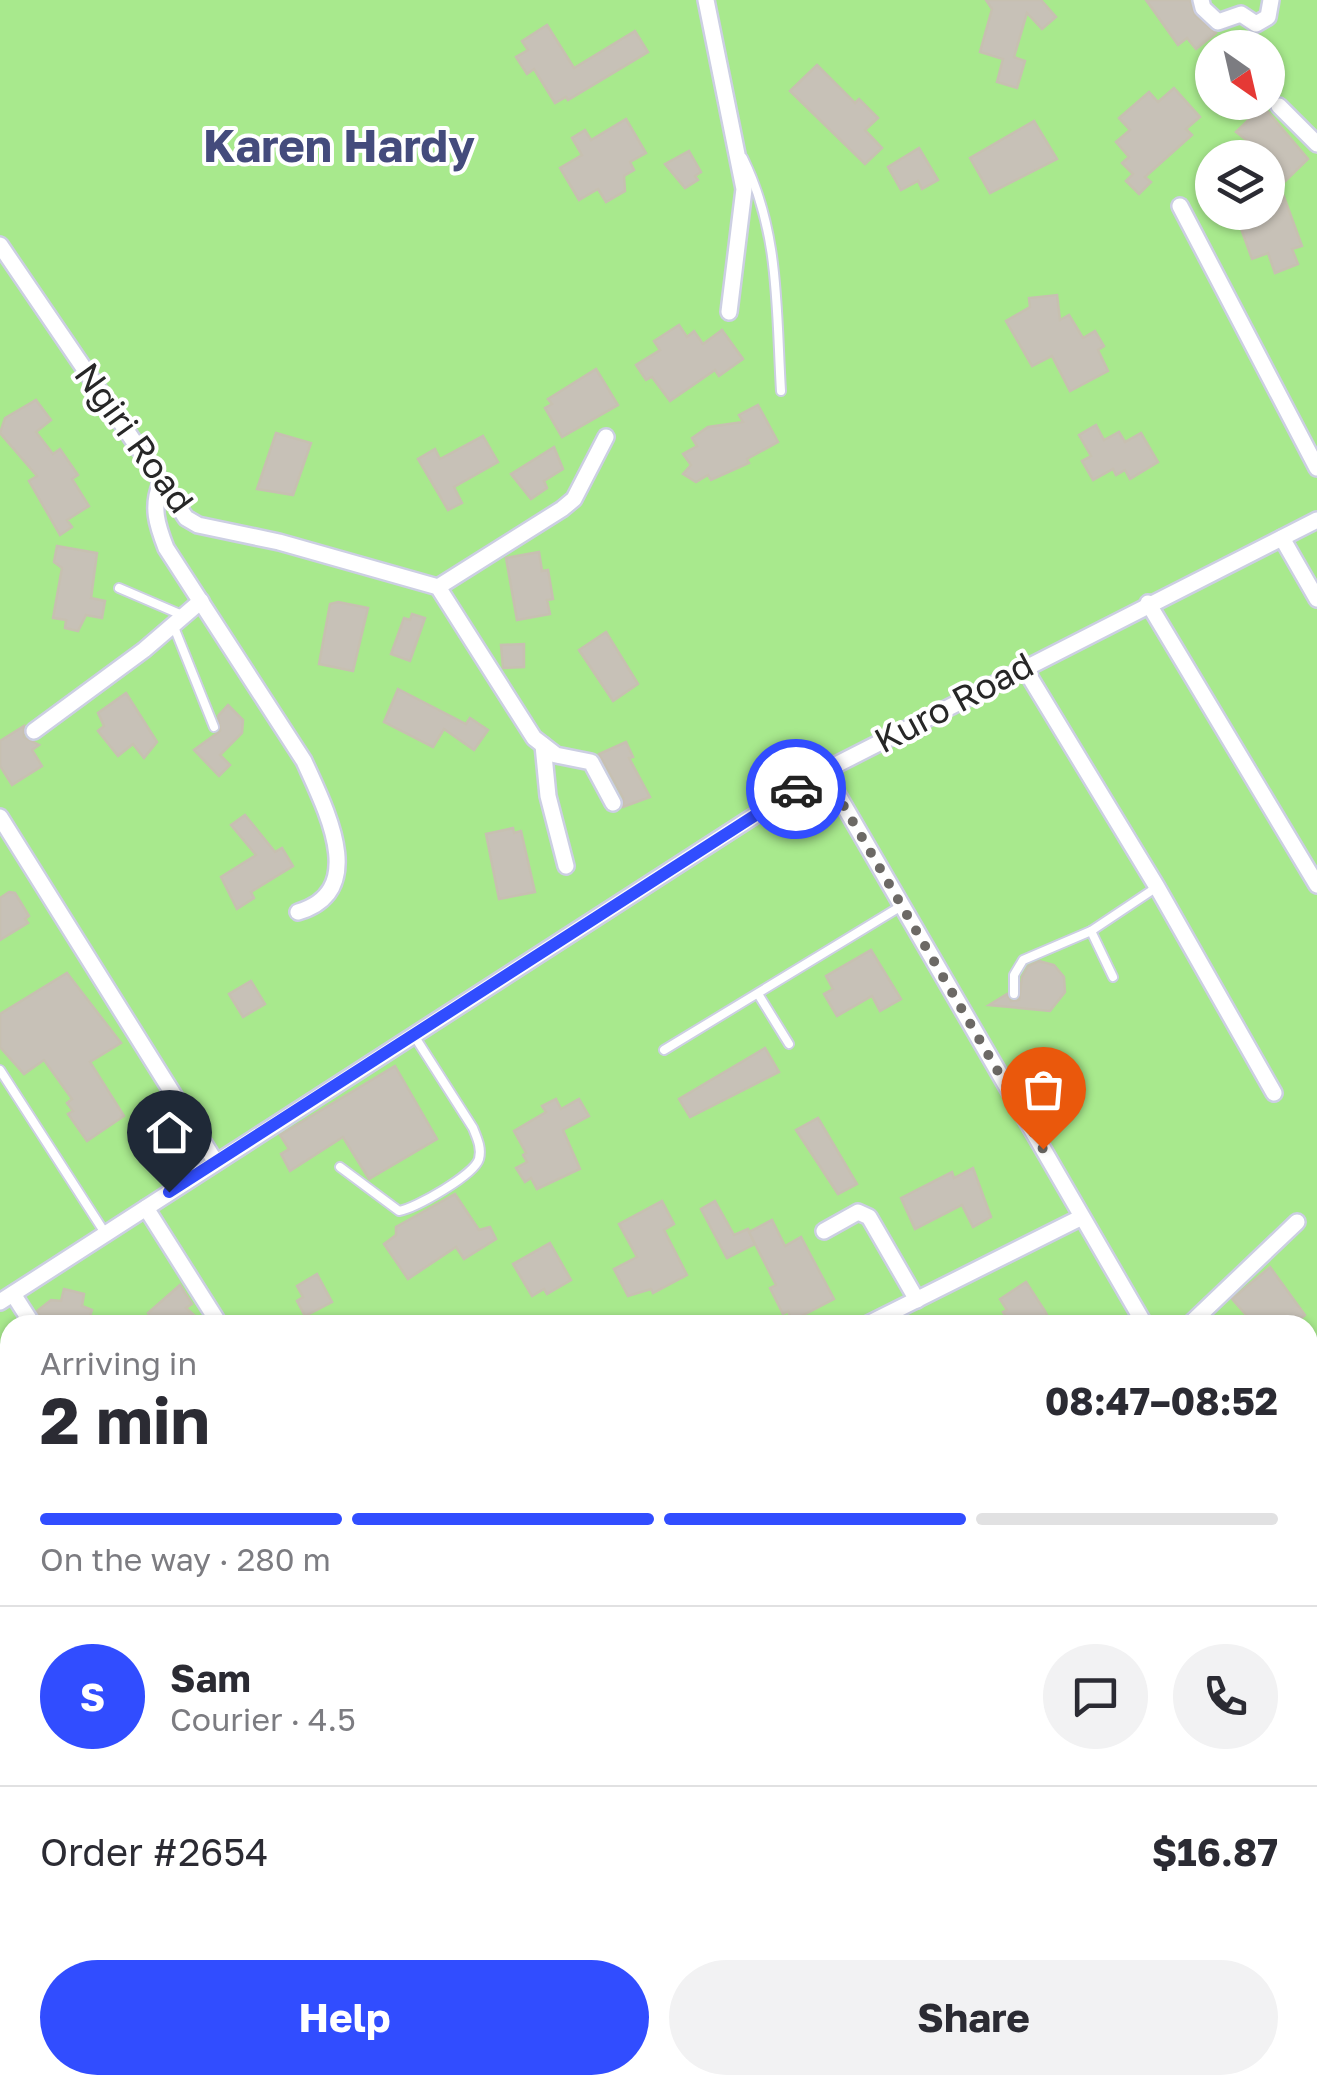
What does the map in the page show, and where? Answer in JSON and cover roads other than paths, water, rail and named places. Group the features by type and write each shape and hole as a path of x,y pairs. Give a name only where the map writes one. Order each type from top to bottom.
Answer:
{"street":[{"path":"706,0 744,189 729,312"},
{"path":"1202,0 1203,8 1218,22 1243,7 1256,24 1268,17 1272,0"},
{"path":"1285,111 1317,144"},
{"path":"1180,206 1317,468"},
{"name":"Ngiri Road","path":"0,245 175,505 198,525 438,587"},
{"path":"606,437 574,498 562,509 438,587 508,704 556,755 591,762 613,803"},
{"path":"160,483 154,498 160,534 316,786 340,866 338,883 330,897 298,912"},
{"name":"Kuro Road","path":"6,1298 824,772 1023,666 1317,520"},
{"path":"1282,538 1317,599"},
{"path":"34,731 180,622 201,601"},
{"path":"1148,603 1317,885"},
{"path":"1023,666 1157,887 1274,1093"},
{"path":"543,745 548,796 566,866"},
{"path":"824,772 1138,1315"},
{"path":"0,817 215,1161"},
{"path":"146,1208 214,1315"},
{"path":"824,1231 858,1212 868,1217 917,1300"},
{"path":"886,1315 1082,1217"},
{"path":"1199,1315 1297,1222"}],"lane":[{"path":"736,144 763,198 773,246 780,391"},
{"path":"119,588 180,622 214,727"},
{"path":"1014,994 1014,975 1023,960 1091,931 1157,887"},
{"path":"664,1050 903,906"},
{"path":"1091,931 1113,977"},
{"path":"758,994 789,1044"},
{"path":"340,1167 399,1211 466,1174 479,1161 480,1144 473,1128 413,1034"},
{"path":"0,1070 104,1233"}],"district":[{"name":"Karen Hardy","path":"339,146"}]}
